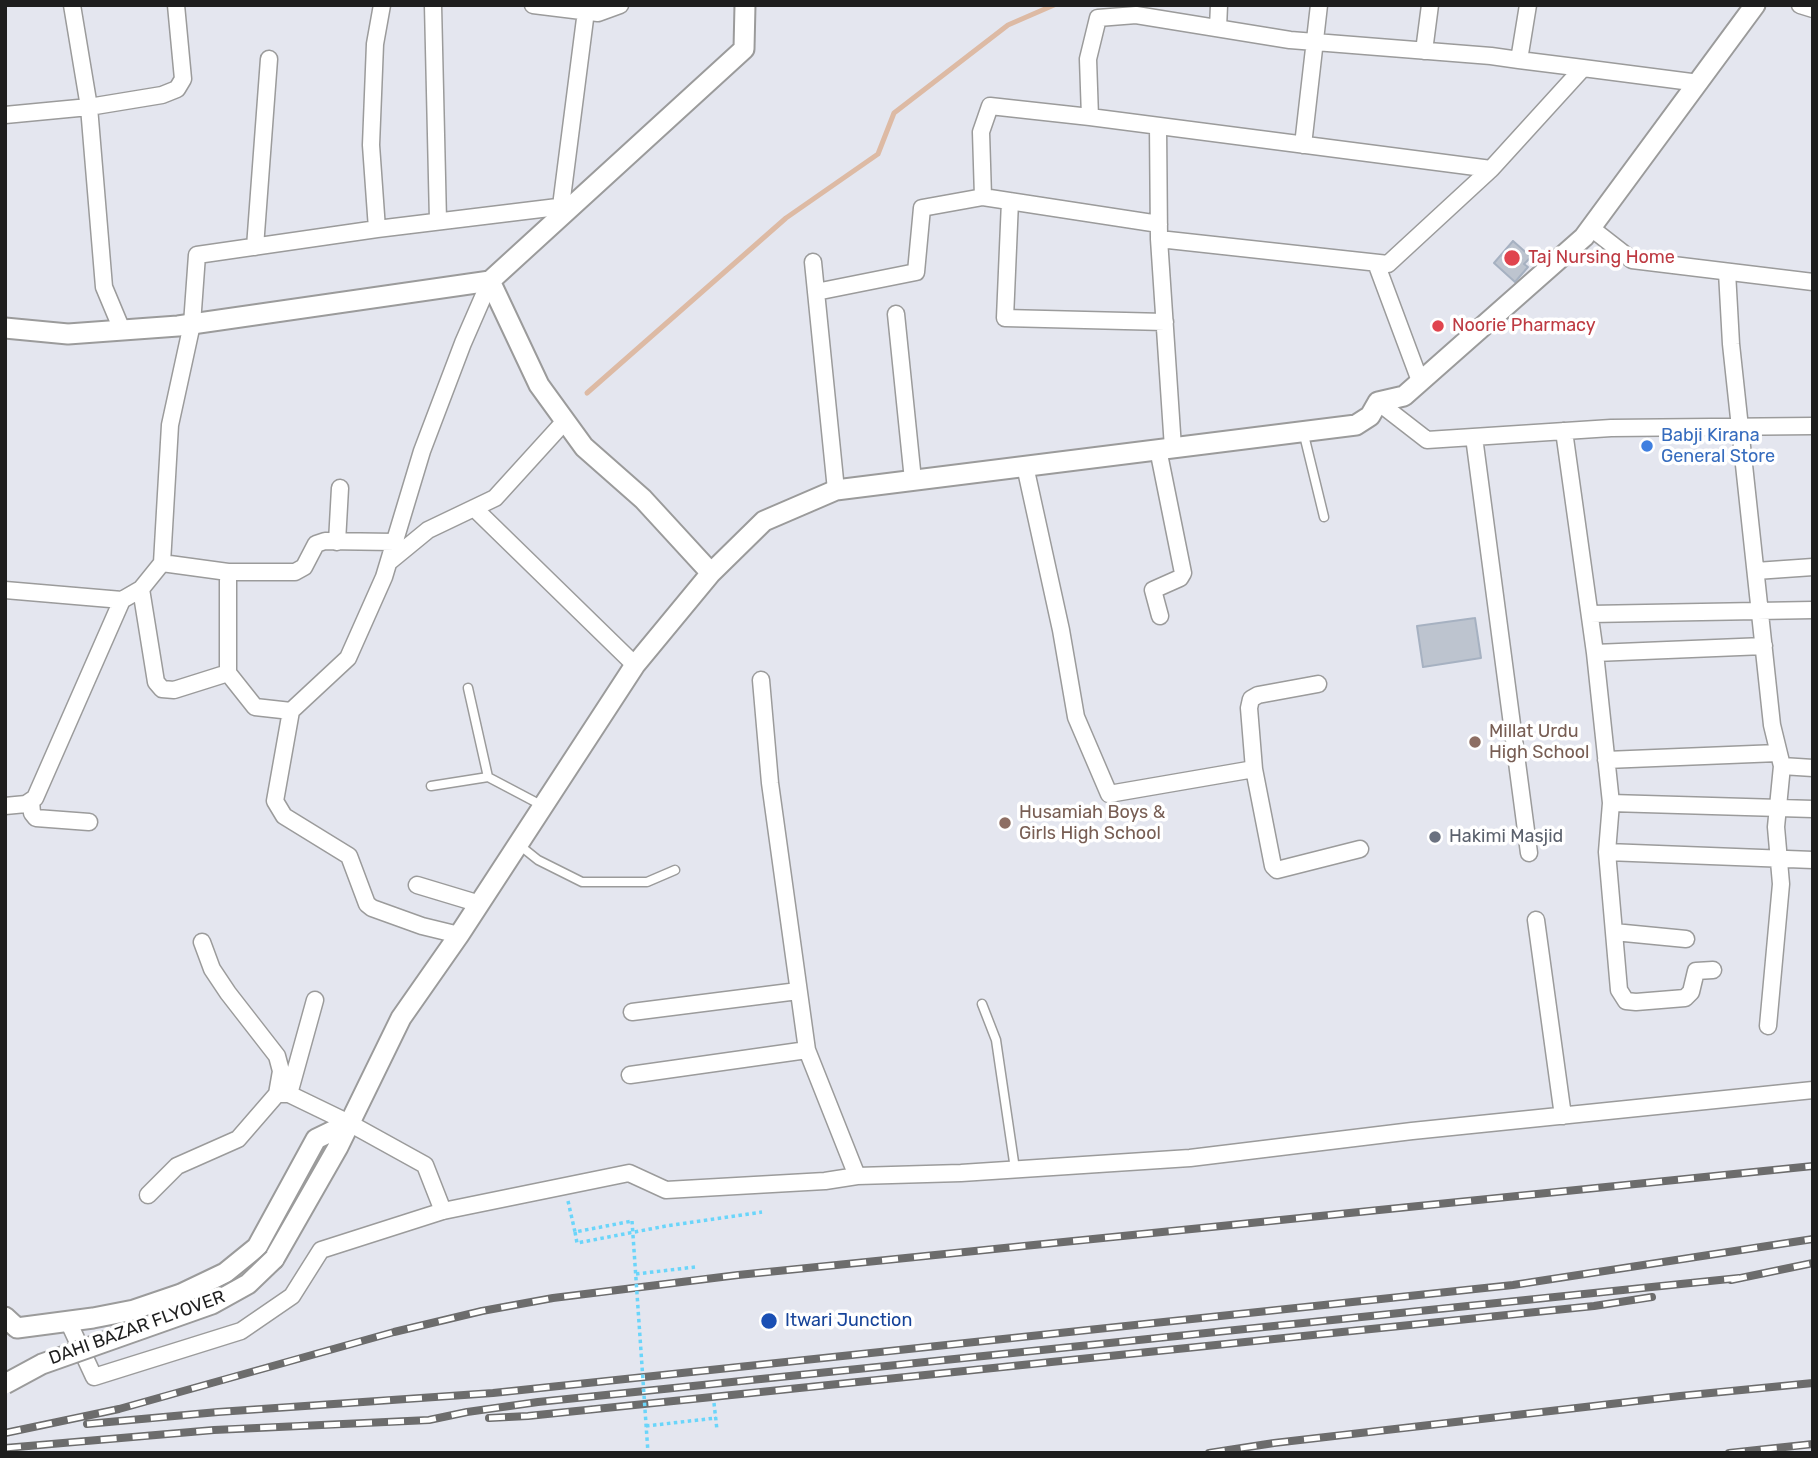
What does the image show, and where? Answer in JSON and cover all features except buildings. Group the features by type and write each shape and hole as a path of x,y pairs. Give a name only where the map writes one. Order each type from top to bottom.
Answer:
{"street":[{"path":"72,5 89,107 104,287 122,330"},
{"path":"5,115 89,107 162,96 177,89 183,79 176,5"},
{"path":"377,229 372,145 375,44 382,5"},
{"path":"433,5 438,221"},
{"path":"533,5 598,13 620,5"},
{"path":"459,935 422,926 372,908 367,904 349,856 284,816 275,801 291,711 348,658 389,562 422,451 490,281 567,206 744,49 745,5"},
{"path":"1218,28 1219,5"},
{"path":"1303,145 1319,5"},
{"path":"1424,51 1430,5"},
{"path":"1519,60 1528,5"},
{"path":"1378,402 1404,396 1584,237 1755,5"},
{"path":"1801,5 1813,9"},
{"path":"567,206 586,11"},
{"path":"1090,117 1088,59 1098,19 1136,15 1290,40 1519,60 1699,83"},
{"path":"255,247 269,60"},
{"path":"816,292 916,272 922,208 983,197 1159,231 1388,264 1491,169 1583,68"},
{"path":"983,197 981,132 990,106 1491,169"},
{"path":"1158,126 1159,231 1165,322 1165,448 1183,573 1180,578 1153,590 1160,616"},
{"path":"1010,201 1005,318 1165,322"},
{"path":"5,590 122,600 141,589 162,563 170,425 192,324 197,255 377,229 567,206"},
{"path":"1591,228 1632,260 1813,282"},
{"path":"813,262 836,490"},
{"path":"1376,263 1420,381"},
{"path":"1727,272 1731,345 1772,725 1780,760 1776,827 1780,884 1768,1026"},
{"path":"5,328 68,334 192,324 490,281"},
{"path":"490,281 539,385 584,447 643,499 711,573"},
{"path":"896,314 913,480"},
{"path":"1378,402 1427,440 1611,428 1813,426"},
{"name":"DAHI BAZAR FLYOVER","path":"5,1384 42,1364 212,1304 248,1284 274,1259 338,1146 401,1017 480,904 635,665 711,573 764,520 836,490 1356,425 1370,416 1378,402"},
{"path":"389,562 428,530 495,498 565,421"},
{"path":"1564,431 1595,653 1611,803 1607,852 1619,990 1626,1000 1636,1002 1685,998 1690,992 1696,971 1713,970"},
{"path":"1474,437 1529,853"},
{"path":"1025,466 1076,717 1109,794 1254,769"},
{"path":"337,542 340,488"},
{"path":"474,508 635,665"},
{"path":"162,563 228,572 295,572 304,567 316,544 395,542"},
{"path":"1756,571 1813,566"},
{"path":"228,572 228,673 255,707 291,711"},
{"path":"141,589 156,682 162,688 174,690 228,673"},
{"path":"5,806 26,804 35,798 122,600"},
{"path":"1590,614 1813,610"},
{"path":"1595,653 1764,646"},
{"path":"761,680 770,783 807,1050 857,1176"},
{"path":"1318,684 1258,695 1251,699 1249,708 1254,769 1273,866 1277,870 1360,849"},
{"path":"1606,760 1780,760 1813,768"},
{"path":"31,801 32,813 36,818 89,822"},
{"path":"1611,803 1813,809"},
{"path":"1607,852 1813,860"},
{"path":"417,885 480,904"},
{"path":"1536,920 1563,1116"},
{"path":"1614,932 1686,939"},
{"path":"202,942 212,969 276,1056 281,1071 283,1094"},
{"path":"632,1012 798,991"},
{"path":"148,1195 177,1166 238,1139 283,1094 315,1000"},
{"path":"630,1074 807,1050"},
{"path":"68,1321 94,1377 241,1331 292,1296 321,1250 443,1211 629,1173 666,1190 825,1181 857,1176 1190,1158 1412,1131 1813,1090"},
{"path":"283,1094 349,1123 425,1166 443,1211"},
{"path":"5,1317 17,1328 134,1310 181,1294 225,1273 257,1247 316,1139 349,1123"}],"lane":[{"path":"1303,431 1324,516"},
{"path":"468,688 488,777"},
{"path":"432,786 488,777 543,806"},
{"path":"518,844 538,860 582,882 648,882 675,870"},
{"path":"982,1004 996,1040 1015,1169"}],"path":[{"path":"565,1186 577,1243 762,1212"},
{"path":"575,1231 632,1220 649,1453"},
{"path":"636,1274 695,1267"},
{"path":"714,1404 717,1430"},
{"path":"646,1426 716,1418"}],"waterway":[{"path":"587,393 786,218 878,154 894,113 1008,25 1054,5"}],"railway":[{"path":"5,1433 119,1409 394,1332 482,1311 553,1298 738,1275 1813,1166"},
{"path":"87,1424 493,1393 1513,1285 1813,1239"},
{"path":"1731,1280 1813,1263"},
{"path":"5,1448 214,1430 429,1420 538,1402 1739,1278"},
{"path":"489,1418 1594,1306 1652,1297"},
{"path":"1209,1453 1274,1443 1813,1383"},
{"path":"1729,1453 1813,1444"}],"place":[{"name":"Taj Nursing Home","path":"1512,258"},
{"name":"Noorie Pharmacy","path":"1438,326"},
{"name":"Babji Kirana General Store","path":"1647,446"},
{"name":"Millat Urdu High School","path":"1475,742"},
{"name":"Husamiah Boys & Girls High School","path":"1005,823"},
{"name":"Hakimi Masjid","path":"1435,837"},
{"name":"Itwari Junction","path":"769,1321"}]}
